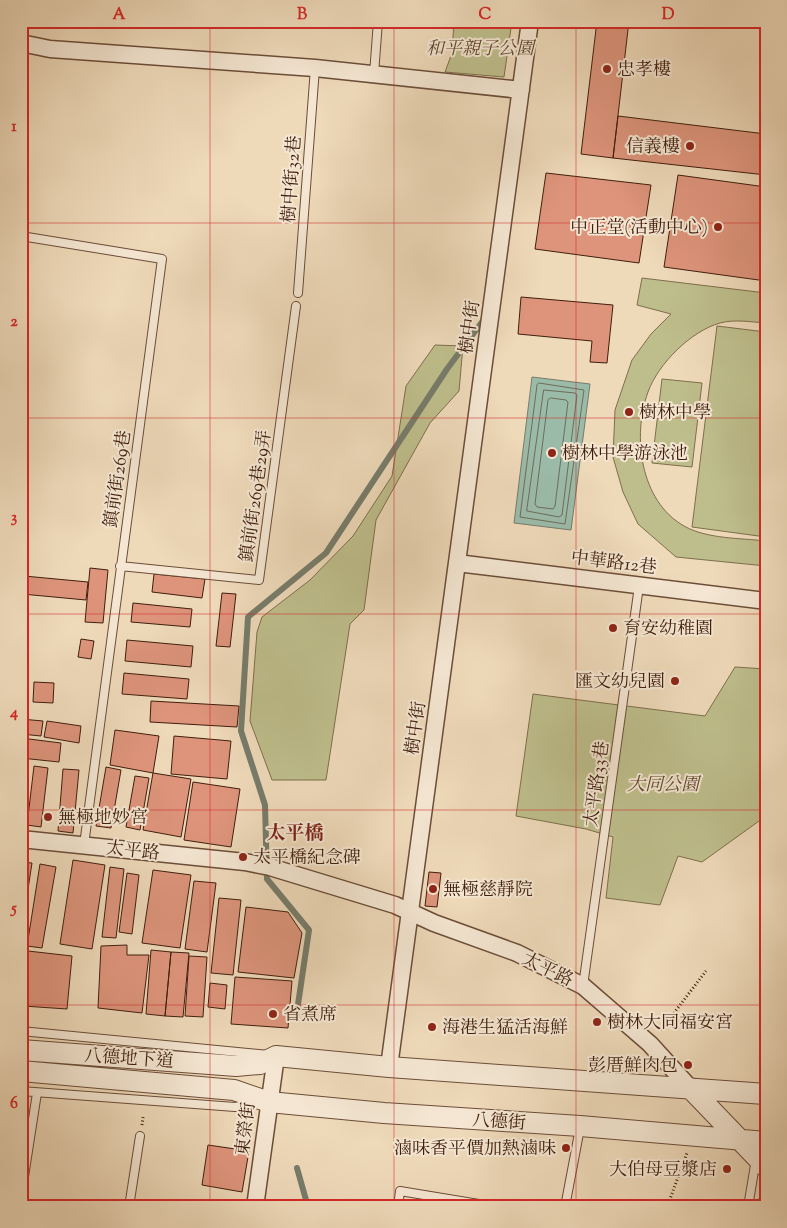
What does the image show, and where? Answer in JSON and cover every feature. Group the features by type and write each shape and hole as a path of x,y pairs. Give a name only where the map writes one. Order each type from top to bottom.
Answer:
{"street":[{"name":"樹中街","path":"389,1067 530,21"},
{"path":"21,43 50,49 314,68 522,90"},
{"name":"中華路12巷","path":"457,563 766,601"},
{"name":"太平路","path":"21,839 245,862 270,867 395,906 410,914 517,953 583,986 650,1044 742,1141 763,1155"},
{"name":"八德地下道","path":"21,1050 236,1066 260,1064 276,1056"},
{"path":"276,1056 389,1067 766,1094"},
{"name":"東榮街","path":"255,1207 276,1056"},
{"name":"八德地下道","path":"21,1071 234,1090"},
{"name":"八德街","path":"234,1090 269,1102 384,1113 580,1126 742,1141"}],"lane":[{"path":"374,74 378,21"},
{"name":"樹中街32巷","path":"298,293 314,68"},
{"name":"鎮前街269巷","path":"21,236 162,259 84,845"},
{"name":"鎮前街269巷29弄","path":"120,566 259,580 296,306"},
{"name":"太平路33巷","path":"583,986 639,586"},
{"path":"21,1031 276,1056"},
{"path":"21,1091 235,1107 269,1102"},
{"path":"21,1196 37,1093"},
{"path":"565,1207 580,1126"},
{"path":"129,1207 140,1136"},
{"path":"748,1207 763,1155"},
{"path":"398,1207 400,1191 497,1207"}],"path":[{"path":"650,1044 706,971"},
{"path":"668,1207 687,1151 695,1137"}],"green space":[{"name":"和平親子公園","path":"454,21 512,21 504,77 445,72 452,53"},
{"path":"642,278 766,293 766,323 731,321 709,327 687,341 659,371 648,392 643,409 641,447 649,484 658,501 669,515 684,526 703,533 766,541 766,566 676,557 638,524 623,492 613,457 615,410 632,360 651,334 671,314 637,305"},
{"path":"717,326 766,332 766,537 692,527"},
{"path":"435,345 463,346 459,391 430,423 376,520 364,610 350,624 326,780 272,780 250,721 257,632 262,617 310,580 353,536 392,476 406,386"},
{"path":"662,379 702,383 692,467 652,463"},
{"name":"大同公園","path":"735,667 766,669 766,816 702,862 678,856 660,905 606,898 613,837 586,829 516,816 533,694 705,716"}],"water":[{"name":"樹林中學游泳池","path":"532,377 590,384 571,530 514,523"}],"building":[{"name":"忠孝樓","path":"597,21 629,21 613,158 581,154"},
{"name":"信義樓","path":"618,116 766,134 766,175 613,158"},
{"path":"546,173 651,185 639,263 535,249"},
{"name":"中正堂(活動中心)","path":"678,175 766,187 766,281 664,267"},
{"path":"521,297 613,305 607,363 590,362 592,341 518,334"},
{"path":"90,568 108,570 103,623 85,622"},
{"path":"154,574 205,579 202,598 152,592"},
{"path":"24,576 88,582 86,600 22,594"},
{"path":"222,593 236,594 230,647 216,646"},
{"path":"133,603 192,609 190,627 131,622"},
{"path":"81,639 94,641 91,659 78,657"},
{"path":"127,640 193,646 191,667 125,661"},
{"path":"124,673 189,679 187,699 122,694"},
{"path":"34,682 54,683 53,703 33,702"},
{"path":"151,701 239,706 237,727 150,722"},
{"path":"21,719 43,721 41,736 21,734"},
{"path":"47,721 81,726 79,743 44,737"},
{"path":"115,730 159,736 153,773 110,765"},
{"path":"174,736 231,741 227,779 171,774"},
{"path":"21,738 61,743 59,762 21,758"},
{"path":"34,766 48,768 41,827 27,825"},
{"path":"106,767 121,770 111,828 96,826"},
{"path":"63,769 79,770 73,833 58,831"},
{"path":"153,773 191,779 181,837 143,830"},
{"path":"135,776 149,778 140,830 126,827"},
{"path":"193,782 240,789 231,847 184,840"},
{"path":"73,860 105,865 92,949 60,944"},
{"path":"21,862 32,863 21,935"},
{"path":"40,864 56,867 42,948 27,946"},
{"path":"110,867 124,869 116,938 102,937"},
{"path":"153,870 191,875 180,948 142,943"},
{"name":"無極慈靜院","path":"429,872 441,873 437,907 425,906"},
{"path":"127,873 139,875 132,934 119,932"},
{"path":"194,881 216,883 207,952 185,949"},
{"path":"219,898 241,900 233,975 211,973"},
{"path":"246,907 288,912 302,933 294,978 238,972"},
{"path":"127,945 127,955 149,955 142,1013 98,1008 101,946"},
{"path":"151,950 171,952 165,1016 146,1014"},
{"path":"28,951 72,956 67,1009 23,1006"},
{"path":"171,952 189,953 183,1017 165,1016"},
{"path":"189,956 207,957 203,1017 185,1016"},
{"path":"235,977 292,981 288,1028 231,1024"},
{"path":"210,983 227,985 225,1009 208,1007"},
{"path":"208,1145 249,1151 242,1192 202,1185"},
{"path":"763,1184 766,1187 766,1207 757,1207"}],"waterway":[{"path":"296,1018 309,930 267,879 265,805 241,731 248,617 326,553 447,369 485,318"},
{"path":"297,1168 308,1207"}],"place":[{"name":"忠孝樓","path":"607,69"},
{"name":"信義樓","path":"690,146"},
{"name":"中正堂(活動中心)","path":"718,227"},
{"name":"樹林中學","path":"629,412"},
{"name":"樹林中學游泳池","path":"552,453"},
{"name":"育安幼稚園","path":"613,628"},
{"name":"匯文幼兒園","path":"675,681"},
{"name":"無極地妙宮","path":"48,817"},
{"name":"太平橋紀念碑","path":"243,857"},
{"name":"無極慈靜院","path":"433,889"},
{"name":"省煮席","path":"273,1014"},
{"name":"樹林大同福安宮","path":"597,1022"},
{"name":"海港生猛活海鮮","path":"432,1027"},
{"name":"彭厝鮮肉包","path":"688,1065"},
{"name":"滷味香平價加熱滷味","path":"566,1148"},
{"name":"大伯母豆漿店","path":"727,1169"}],"district":[{"name":"太平橋","path":"295,832"}]}
